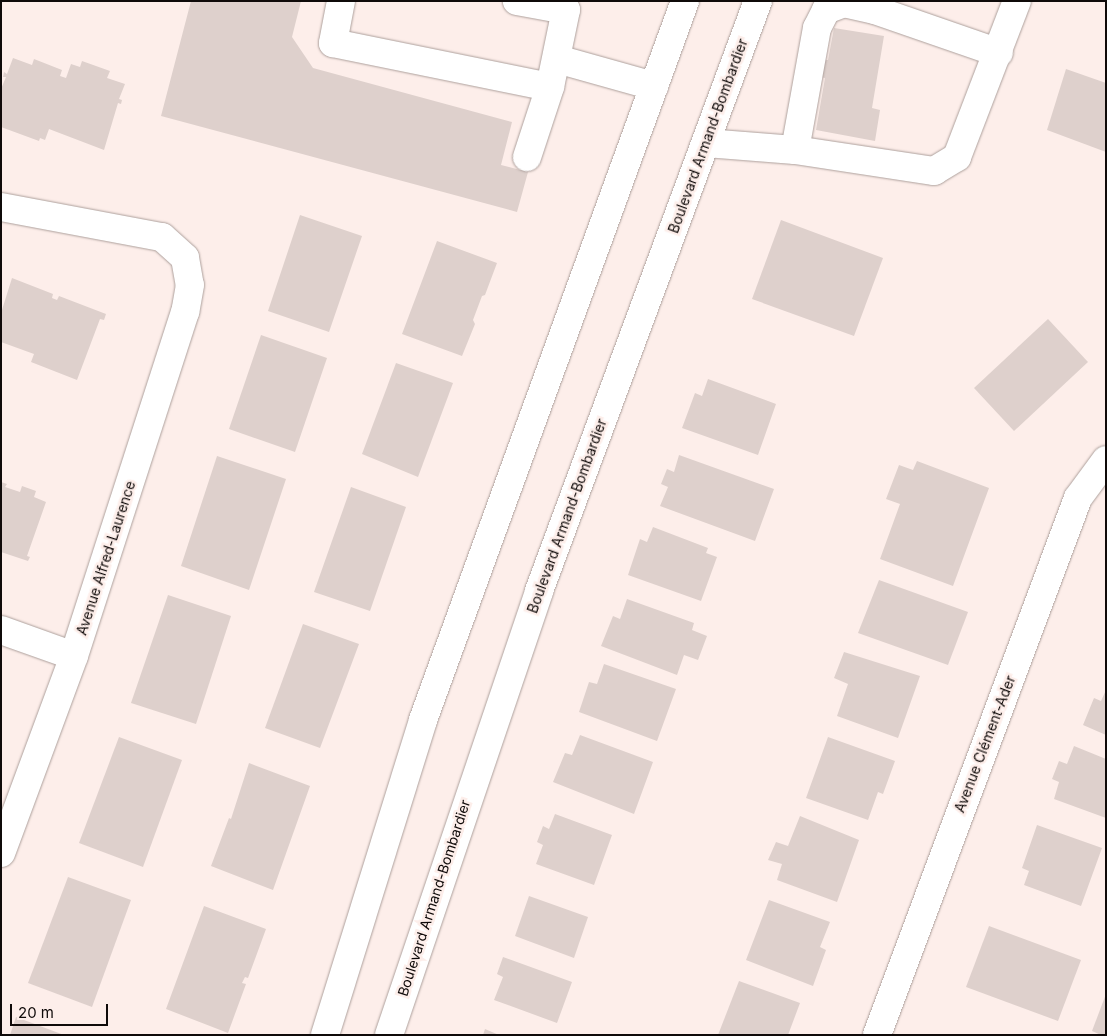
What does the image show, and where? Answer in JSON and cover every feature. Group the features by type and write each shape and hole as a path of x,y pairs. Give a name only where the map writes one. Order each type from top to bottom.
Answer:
{"street":[{"path":"341,1 332,43 550,87"},
{"path":"517,1 566,10 550,87 527,157"},
{"path":"325,1035 423,720 685,1"},
{"name":"Boulevard Armand-Bombardier","path":"389,1035 539,591 758,1"},
{"path":"706,143 795,150 934,171 957,157 999,53 1017,1"},
{"path":"795,150 817,28 826,10 844,3 875,10 912,25 999,53"},
{"path":"557,59 654,86"},
{"name":"Avenue Alfred-Laurence","path":"1,207 133,229 162,237 185,258 190,285 186,312 74,656 1,853"},
{"name":"Avenue Clément-Ader","path":"877,1035 1078,498 1106,460"},
{"path":"1,630 74,656"}],"building":[{"path":"191,1 301,1 292,37 313,68 512,122 501,165 528,172 517,212 161,116"},
{"path":"834,28 884,36 872,108 880,110 875,141 816,130 825,78 819,77 822,60 828,60"},
{"path":"13,58 32,65 34,59 62,70 60,76 66,78 71,64 80,67 82,61 110,71 107,78 125,84 119,99 122,100 121,104 118,103 104,150 49,129 45,140 40,138 39,141 1,127 1,89 6,77 3,77 4,72 7,74"},
{"path":"1066,69 1106,83 1106,152 1047,130"},
{"path":"300,215 362,236 329,332 268,311"},
{"path":"781,220 883,258 854,336 752,299"},
{"path":"437,241 497,263 485,295 482,296 473,320 475,324 462,356 402,334"},
{"path":"12,278 53,294 52,298 57,300 59,296 106,314 104,320 100,319 77,380 31,362 34,354 1,342 1,313"},
{"path":"1048,319 1088,362 1014,431 974,388"},
{"path":"261,335 327,358 295,452 229,429"},
{"path":"396,363 453,383 418,477 362,454"},
{"path":"708,379 776,404 758,455 682,428 695,393 702,396"},
{"path":"679,455 774,489 755,541 660,506 668,487 661,484 667,469 674,472"},
{"path":"217,456 286,479 249,590 181,566"},
{"path":"917,461 989,488 953,586 880,559 900,504 886,499 899,465 913,470"},
{"path":"1,482 7,484 5,487 20,492 22,486 36,491 34,497 46,502 27,556 30,557 28,561 1,552"},
{"path":"351,487 406,507 370,611 314,592"},
{"path":"653,527 708,548 706,553 717,557 701,601 628,575 640,539 647,542"},
{"path":"879,580 968,612 948,665 858,633"},
{"path":"168,595 231,616 196,724 131,703"},
{"path":"627,599 694,623 692,630 707,636 698,660 684,655 677,675 601,646 613,616 620,619"},
{"path":"303,624 359,644 320,748 265,728"},
{"path":"844,652 920,676 898,738 837,716 848,684 834,678"},
{"path":"604,664 676,689 657,741 579,712 589,682 597,684"},
{"path":"1106,690 1106,735 1083,725 1094,698 1101,701"},
{"path":"580,735 653,762 634,814 553,782 565,753 572,755"},
{"path":"119,737 182,760 143,867 79,843"},
{"path":"828,737 895,761 883,794 878,792 868,820 806,798"},
{"path":"1074,746 1106,759 1106,818 1054,799 1059,782 1052,779 1059,761 1067,764"},
{"path":"249,763 310,786 273,890 211,866 229,818 231,819"},
{"path":"555,814 612,835 594,885 536,864 543,845 537,842 543,826 549,829"},
{"path":"800,816 859,840 837,902 777,880 782,864 768,860 776,842 788,846"},
{"path":"1037,825 1102,848 1081,906 1024,885 1029,871 1022,868"},
{"path":"68,877 131,900 92,1007 28,983"},
{"path":"529,896 588,917 574,958 515,936"},
{"path":"769,900 830,922 820,947 826,950 813,986 746,960"},
{"path":"204,906 266,929 248,978 245,977 242,983 246,984 228,1033 166,1009"},
{"path":"989,926 1081,960 1058,1021 966,987"},
{"path":"503,957 572,982 557,1023 494,1000 503,977 497,974"},
{"path":"739,981 800,1003 788,1035 718,1035"},
{"path":"1106,994 1106,1035 1101,1035 1092,1031"},
{"path":"16,1017 64,1035 10,1035"},
{"path":"485,1029 499,1035 483,1035"}]}
